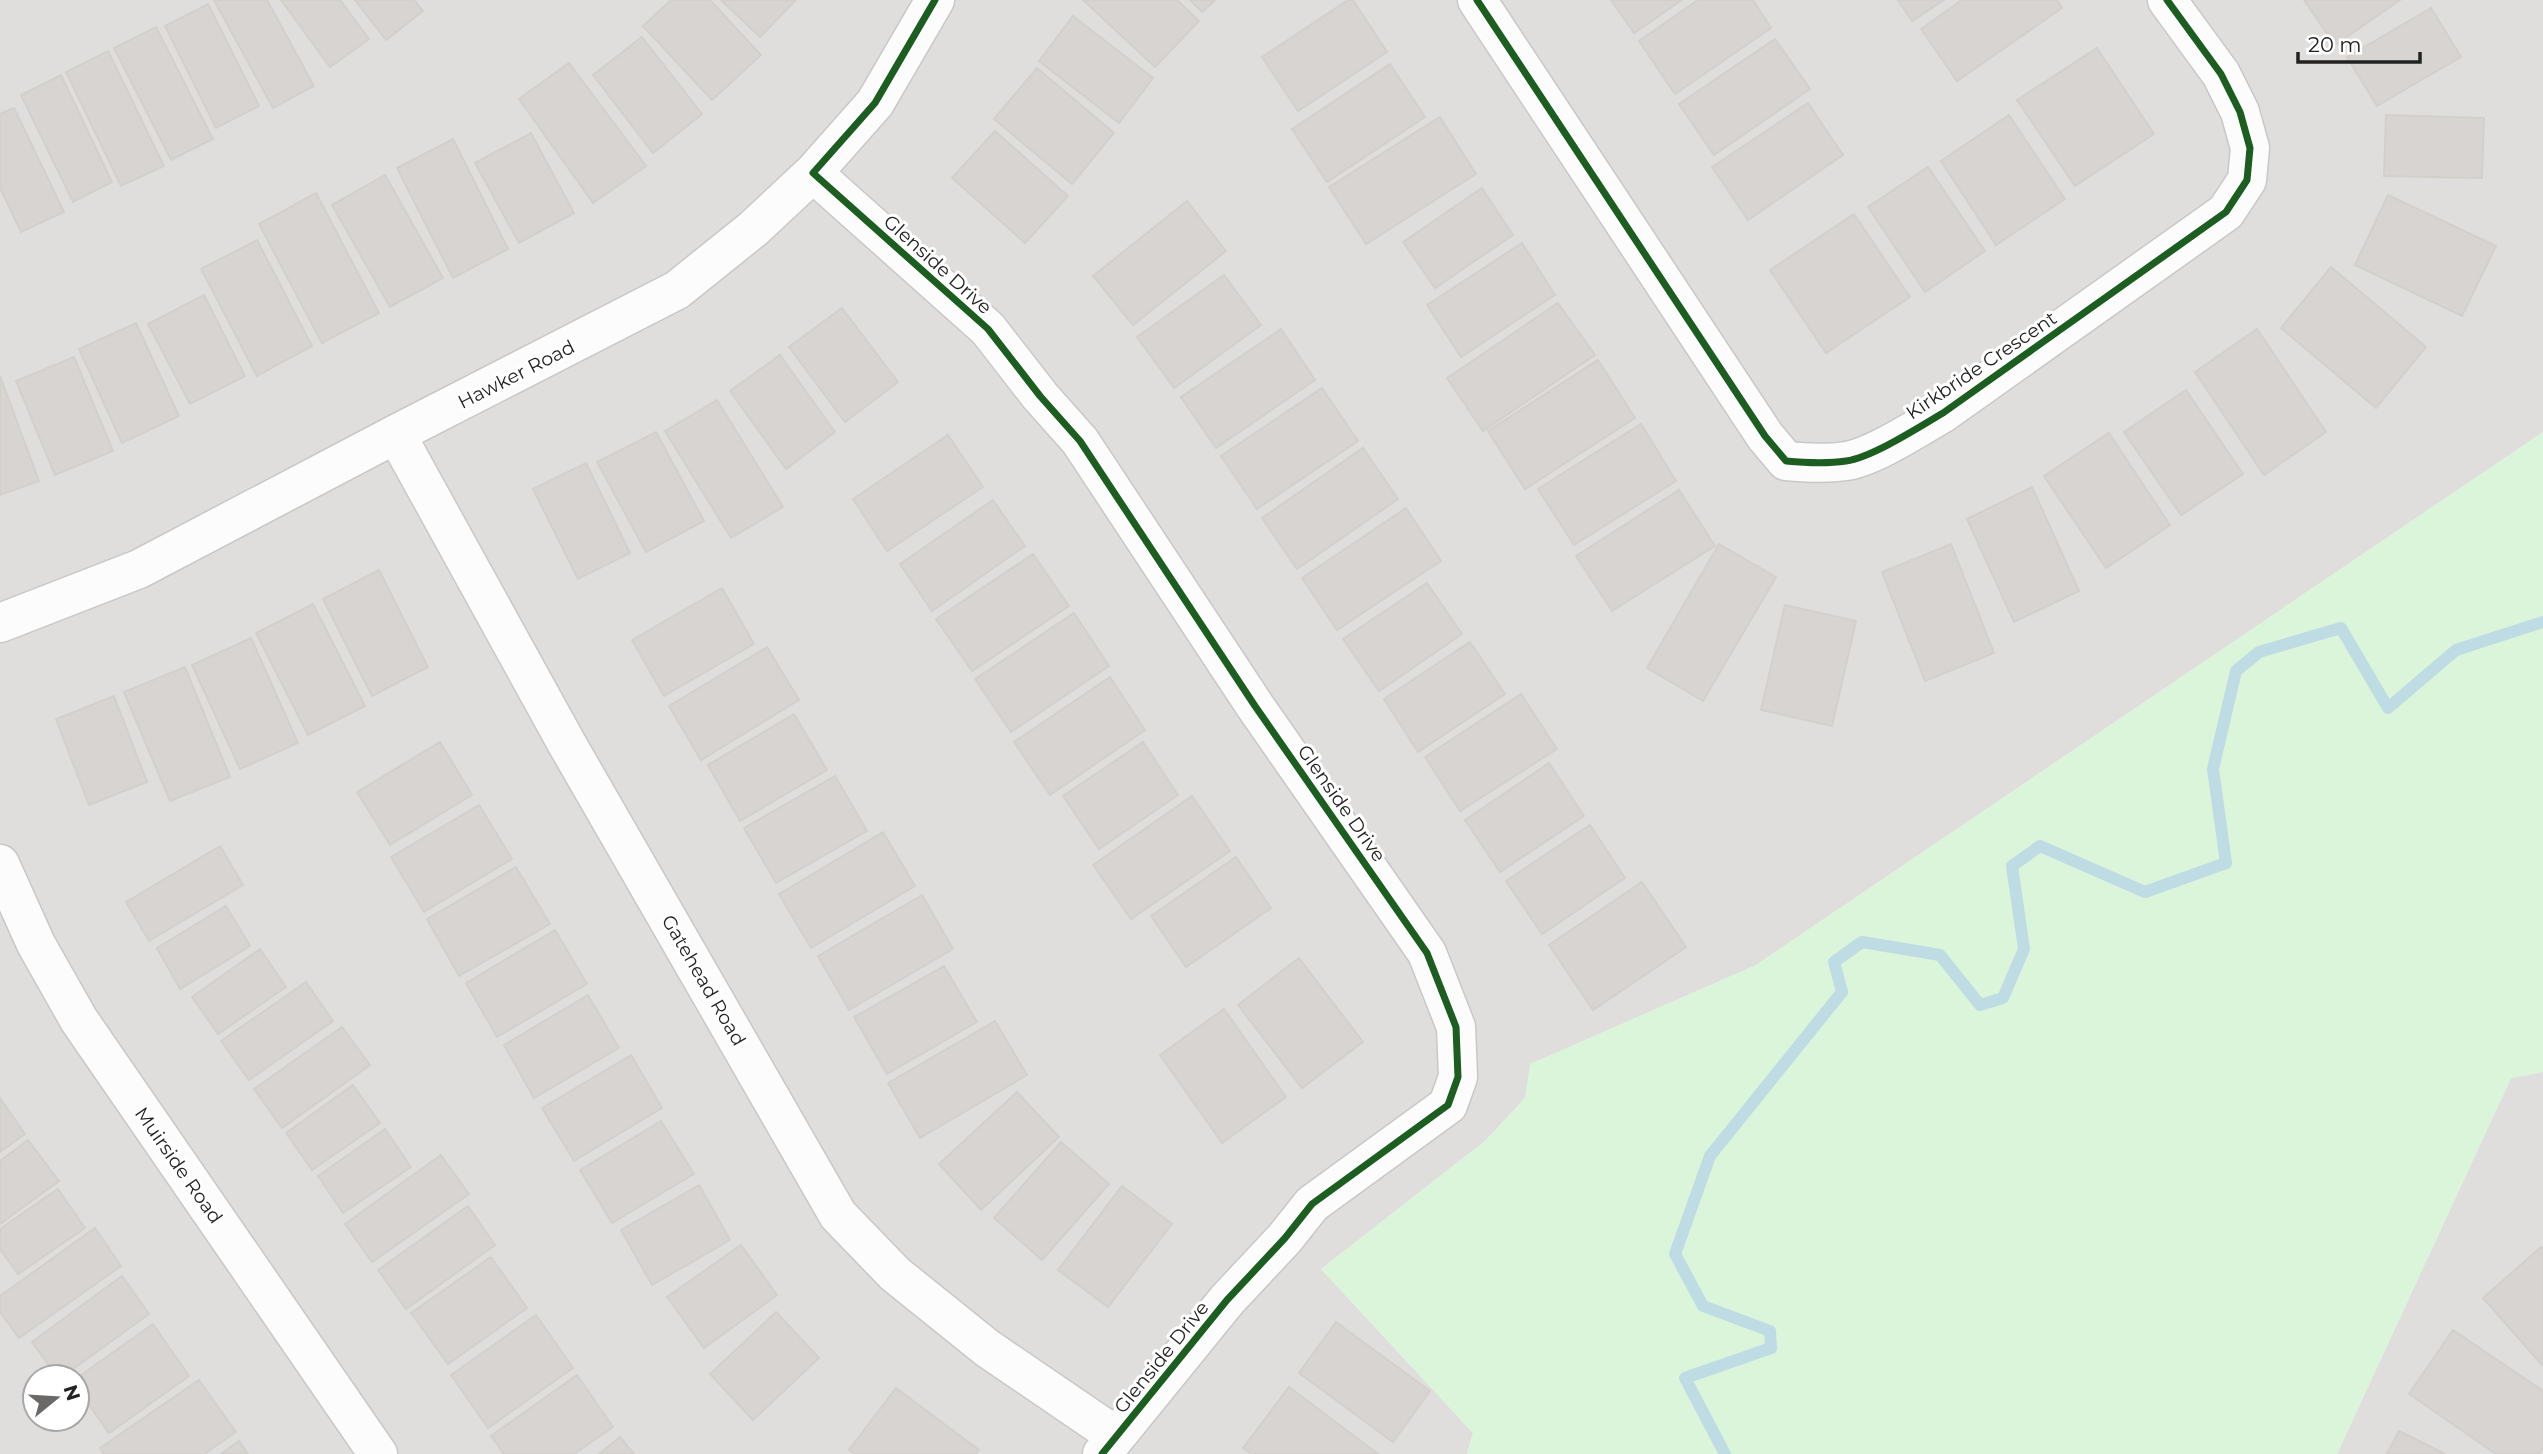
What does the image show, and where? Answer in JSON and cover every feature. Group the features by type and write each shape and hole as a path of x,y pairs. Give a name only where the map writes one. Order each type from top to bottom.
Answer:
{"street":[{"name":"Hawker Road","path":"0,623 139,569 396,433 562,351 677,290 753,229 813,173 874,103 935,0"},
{"name":"Kirkbride Crescent","path":"1477,0 1765,436 1786,461 1818,464 1849,461 1894,441 1943,413 2226,212 2248,180 2250,148 2240,112 2221,74 2167,0"},
{"name":"Glenside Drive","path":"813,173 988,329 1040,396 1080,441 1255,706 1427,953 1456,1027 1458,1077 1448,1105 1423,1126 1312,1204 1285,1238 1227,1300 1109,1445"},
{"name":"Gatehead Road","path":"396,433 567,744 838,1215 895,1274 1109,1445"},
{"name":"Muirside Road","path":"0,864 36,944 79,1020 378,1454"}],"shaded area":[{"path":"0,0 2543,0 2543,432 1756,965 1531,1064 1525,1098 1485,1141 1321,1269 1473,1433 1467,1454 0,1454"},
{"path":"2543,1072 2543,1454 2337,1454 2511,1078"}],"green space":[{"path":"2543,432 2543,1072 2511,1078 2337,1454 1467,1454 1473,1433 1321,1269 1485,1141 1525,1098 1530,1064 1756,965"}],"building":[{"path":"214,0 267,0 314,86 273,108"},
{"path":"281,0 340,0 369,39 330,67"},
{"path":"355,0 414,0 423,11 386,40"},
{"path":"671,0 710,0 761,55 712,100 643,26"},
{"path":"721,0 796,0 760,37"},
{"path":"1083,0 1177,0 1199,21 1155,67"},
{"path":"1190,0 1215,0 1202,12"},
{"path":"1348,0 1353,0 1387,52 1298,111 1262,57"},
{"path":"1611,0 1682,0 1634,33"},
{"path":"1698,0 1753,0 1771,28 1675,94 1639,41"},
{"path":"1898,0 1944,0 1912,21"},
{"path":"1962,0 2057,0 2062,8 1957,81 1921,29"},
{"path":"2304,0 2400,0 2335,45"},
{"path":"208,4 259,106 216,128 165,26"},
{"path":"2431,8 2461,57 2377,106 2347,57"},
{"path":"1073,16 1153,78 1119,123 1039,61"},
{"path":"156,27 213,139 171,160 114,48"},
{"path":"642,37 702,114 653,153 593,75"},
{"path":"1775,39 1810,89 1714,155 1679,104"},
{"path":"2097,48 2154,134 2075,186 2017,100"},
{"path":"108,51 164,166 121,186 66,72"},
{"path":"569,63 646,166 593,203 519,99"},
{"path":"1390,64 1425,117 1327,182 1292,129"},
{"path":"1037,68 1114,133 1072,184 994,119"},
{"path":"61,75 112,182 73,202 21,95"},
{"path":"1808,103 1843,155 1748,220 1712,167"},
{"path":"14,108 64,212 21,232 0,188 0,114"},
{"path":"2009,115 2065,199 1996,245 1941,161"},
{"path":"2386,115 2484,118 2482,178 2384,176"},
{"path":"1440,117 1476,174 1366,244 1329,187"},
{"path":"995,131 1068,196 1025,243 952,178"},
{"path":"531,133 574,213 519,243 475,163"},
{"path":"453,139 508,249 453,278 397,168"},
{"path":"1928,167 1985,251 1925,292 1868,207"},
{"path":"385,175 443,278 390,307 332,205"},
{"path":"1482,188 1513,235 1435,288 1403,242"},
{"path":"316,193 379,313 322,343 259,224"},
{"path":"2388,195 2496,246 2462,316 2355,265"},
{"path":"1187,201 1226,251 1133,325 1093,276"},
{"path":"1854,214 1910,297 1826,353 1770,270"},
{"path":"257,240 312,346 257,376 201,269"},
{"path":"1522,243 1555,295 1461,357 1427,305"},
{"path":"2331,267 2426,347 2376,408 2281,328"},
{"path":"1224,275 1261,325 1174,388 1137,337"},
{"path":"204,295 245,376 190,404 148,324"},
{"path":"1558,303 1595,355 1483,431 1447,378"},
{"path":"842,308 898,382 845,422 789,347"},
{"path":"136,323 179,416 122,443 79,349"},
{"path":"1281,329 1315,380 1216,448 1181,397"},
{"path":"2257,329 2326,432 2264,475 2195,372"},
{"path":"780,355 835,432 786,469 730,391"},
{"path":"74,357 113,451 55,475 16,381"},
{"path":"1598,360 1635,418 1525,489 1488,431"},
{"path":"0,376 39,481 0,495"},
{"path":"1322,388 1358,441 1257,509 1221,456"},
{"path":"2186,390 2243,474 2181,515 2124,432"},
{"path":"717,400 783,507 731,538 665,431"},
{"path":"1641,424 1676,481 1574,545 1538,489"},
{"path":"656,432 704,521 646,552 597,462"},
{"path":"2109,433 2170,525 2106,568 2044,476"},
{"path":"948,435 983,487 887,551 853,499"},
{"path":"1363,448 1398,499 1297,569 1262,518"},
{"path":"586,463 630,553 578,579 533,489"},
{"path":"2032,487 2079,591 2014,622 1967,519"},
{"path":"1679,490 1715,546 1612,611 1576,556"},
{"path":"993,500 1025,546 932,611 900,564"},
{"path":"1406,508 1441,561 1337,630 1302,578"},
{"path":"1719,544 1776,577 1703,701 1647,668"},
{"path":"1951,544 1994,653 1925,681 1882,572"},
{"path":"1033,554 1069,606 972,671 936,619"},
{"path":"379,570 428,667 372,696 323,599"},
{"path":"1427,583 1462,634 1379,691 1343,639"},
{"path":"722,588 754,644 664,696 632,640"},
{"path":"313,604 365,706 308,735 256,633"},
{"path":"1785,605 1856,621 1832,726 1761,710"},
{"path":"1074,613 1109,666 1011,732 975,679"},
{"path":"251,638 298,743 240,769 192,665"},
{"path":"1470,642 1505,694 1418,752 1384,699"},
{"path":"767,647 799,700 701,760 669,706"},
{"path":"185,667 230,777 170,801 124,692"},
{"path":"1110,677 1145,730 1050,795 1014,742"},
{"path":"1521,694 1557,749 1460,811 1425,757"},
{"path":"114,696 147,782 89,805 56,719"},
{"path":"794,714 827,770 740,821 708,765"},
{"path":"440,742 472,795 390,845 357,792"},
{"path":"1143,742 1178,795 1099,849 1063,796"},
{"path":"1549,763 1584,816 1500,872 1465,820"},
{"path":"835,776 867,831 776,883 744,828"},
{"path":"1192,796 1230,851 1131,919 1093,865"},
{"path":"479,805 512,859 424,912 391,857"},
{"path":"1590,825 1625,878 1542,934 1506,881"},
{"path":"883,832 915,886 811,948 779,894"},
{"path":"220,846 243,885 149,941 126,902"},
{"path":"1236,857 1271,908 1186,967 1151,916"},
{"path":"516,867 550,924 459,976 427,919"},
{"path":"1642,882 1686,947 1593,1010 1549,945"},
{"path":"922,895 953,949 849,1010 818,956"},
{"path":"226,906 250,946 180,989 157,948"},
{"path":"555,930 587,984 497,1037 466,983"},
{"path":"260,949 286,987 218,1034 192,997"},
{"path":"1299,958 1363,1042 1302,1088 1238,1005"},
{"path":"944,966 977,1022 887,1074 854,1017"},
{"path":"306,982 333,1021 249,1080 221,1041"},
{"path":"588,995 619,1048 534,1098 504,1045"},
{"path":"1224,1009 1286,1097 1222,1143 1160,1055"},
{"path":"995,1021 1027,1075 920,1138 888,1083"},
{"path":"342,1027 370,1065 282,1128 254,1089"},
{"path":"631,1055 662,1108 574,1161 542,1108"},
{"path":"353,1085 380,1123 312,1170 286,1133"},
{"path":"1017,1092 1059,1137 981,1210 939,1164"},
{"path":"0,1098 25,1134 0,1152"},
{"path":"661,1121 694,1174 612,1223 580,1170"},
{"path":"385,1129 411,1167 343,1213 318,1176"},
{"path":"28,1140 59,1181 0,1224 0,1161"},
{"path":"1061,1142 1109,1184 1042,1260 994,1218"},
{"path":"441,1155 469,1194 372,1262 345,1224"},
{"path":"699,1185 730,1240 652,1285 621,1230"},
{"path":"1122,1186 1172,1224 1108,1307 1058,1270"},
{"path":"58,1189 85,1228 18,1274 0,1249 0,1229"},
{"path":"468,1206 495,1245 406,1309 378,1270"},
{"path":"95,1228 121,1266 19,1338 0,1312 0,1296"},
{"path":"741,1245 777,1295 704,1348 667,1297"},
{"path":"2541,1247 2543,1249 2543,1366 2483,1298"},
{"path":"491,1257 527,1308 448,1364 411,1313"},
{"path":"122,1276 149,1314 81,1363 47,1363 32,1342"},
{"path":"776,1312 819,1358 753,1420 710,1374"},
{"path":"536,1315 573,1368 488,1428 451,1375"},
{"path":"1336,1322 1430,1391 1393,1442 1299,1373"},
{"path":"153,1324 189,1376 109,1433 91,1408 91,1368"},
{"path":"2453,1330 2543,1391 2543,1448 2539,1454 2496,1454 2409,1394"},
{"path":"577,1375 613,1427 574,1454 504,1454 491,1436"},
{"path":"199,1380 236,1432 204,1454 104,1454 100,1448"},
{"path":"1289,1387 1378,1454 1252,1454 1243,1448"},
{"path":"896,1388 979,1450 976,1454 855,1454 849,1450"},
{"path":"2399,1431 2445,1454 2387,1454"},
{"path":"620,1437 634,1454 599,1454"},
{"path":"239,1441 248,1454 221,1454"}],"waterway":[{"path":"1725,1454 1685,1378 1771,1348 1770,1331 1703,1306 1675,1254 1710,1156 1842,992 1834,962 1862,942 1940,955 1980,1005 2003,998 2024,949 2012,866 2040,846 2145,892 2226,863 2213,769 2236,671 2259,652 2341,628 2388,708 2456,650 2543,622"}],"cycle path":[{"path":"935,0 875,103 813,173 988,329 1040,396 1080,441 1255,706 1427,953 1456,1027 1458,1077 1448,1105 1312,1204 1285,1238 1227,1300 1102,1454"},
{"path":"1477,0 1765,436 1786,461 1816,463 1846,461 1869,454 1943,413 2226,212 2247,180 2250,148 2240,112 2221,74 2167,0"}]}
